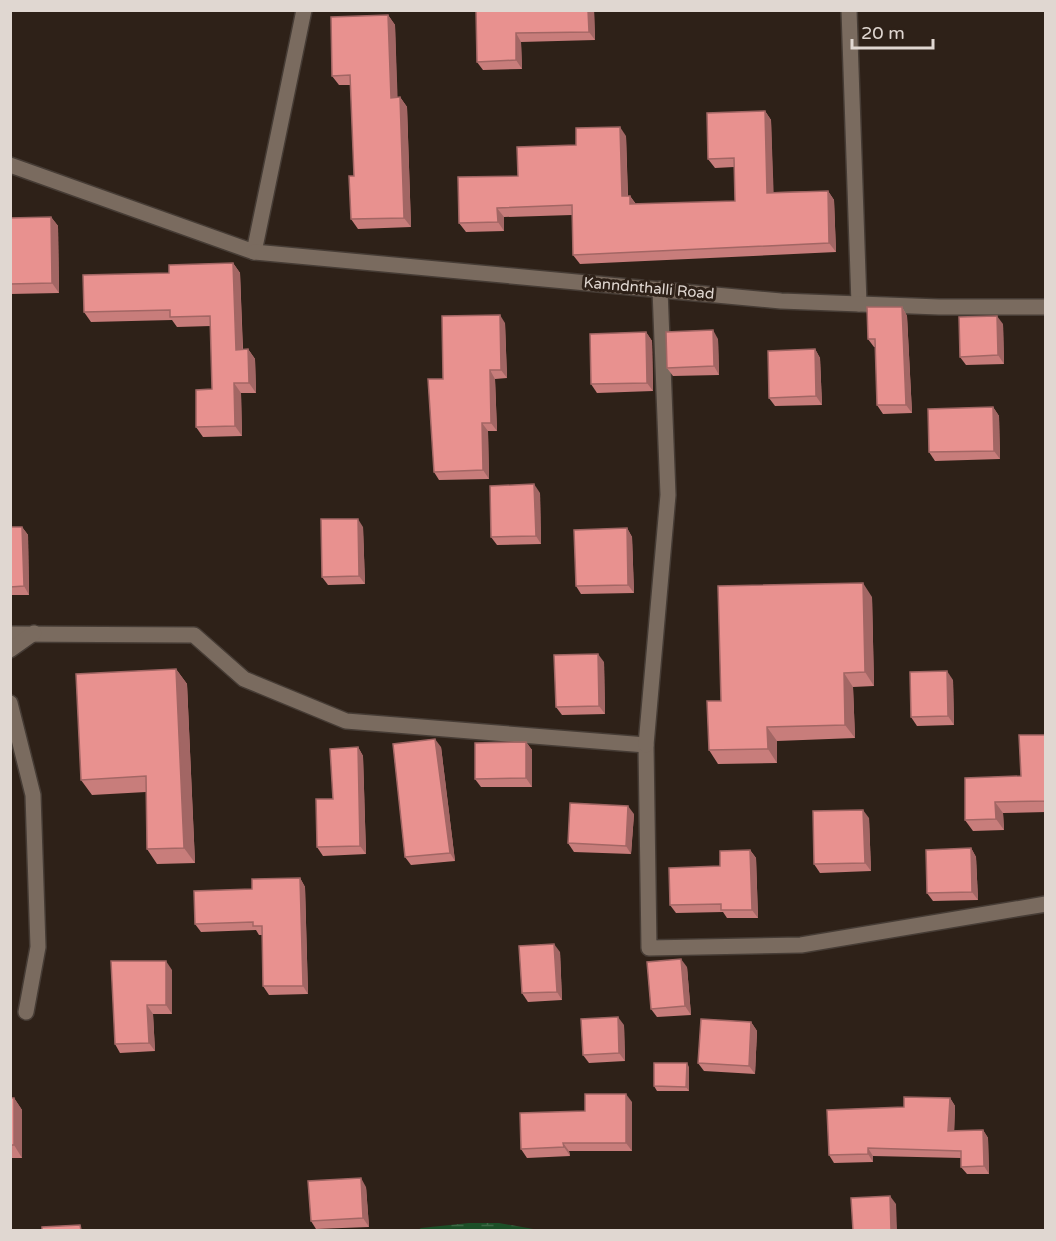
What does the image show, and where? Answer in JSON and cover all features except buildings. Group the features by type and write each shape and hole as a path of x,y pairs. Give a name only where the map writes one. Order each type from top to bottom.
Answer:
{"street":[{"path":"254,252 304,10"},
{"path":"849,10 859,304"},
{"name":"Kanndnthalli Road","path":"10,165 254,252 781,301 1046,307"},
{"path":"660,290 668,495 646,745 649,948 801,945 1046,904"},
{"path":"10,633 194,635 244,679 346,721 646,745"},
{"path":"10,650 34,633"},
{"path":"10,703 33,795 38,947 26,1012"}],"green space":[{"path":"469,1223 499,1223 539,1230 418,1230"}]}
